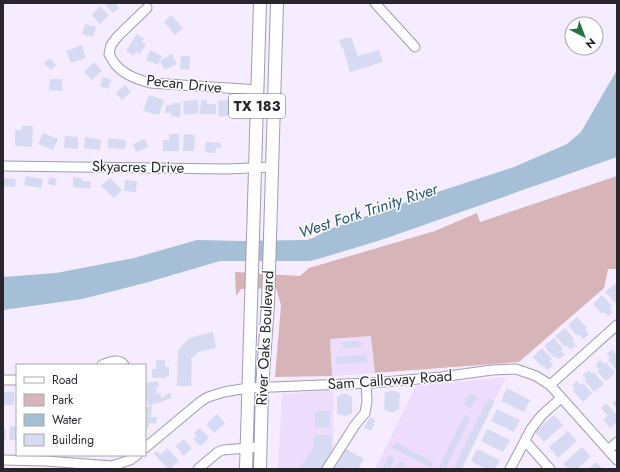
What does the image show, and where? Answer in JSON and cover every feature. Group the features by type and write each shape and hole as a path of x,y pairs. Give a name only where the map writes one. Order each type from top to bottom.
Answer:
{"main road":[{"name":"TX 183","path":"256,167 260,3"},
{"name":"TX 183","path":"272,167 277,3"},
{"name":"River Oaks Boulevard","path":"246,469 256,167"},
{"name":"River Oaks Boulevard","path":"260,469 262,388 268,304 272,167"}],"street":[{"path":"375,3 415,47"},
{"name":"Pecan Drive","path":"147,8 118,36 111,45 109,54 116,65 127,74 150,83 258,90"},
{"name":"Skyacres Drive","path":"3,166 227,169 272,167"},
{"path":"550,385 617,325"},
{"path":"104,364 119,361 124,364"},
{"name":"Sam Calloway Road","path":"146,447 187,412 208,397 224,392 248,388 366,383 441,377 492,370 516,369 536,376 550,385 617,460"},
{"path":"3,380 16,380"},
{"path":"327,469 354,425 365,413 367,401 366,383"},
{"path":"510,469 531,429 542,415 561,398"},
{"path":"525,441 550,469"},
{"path":"608,450 617,442"},
{"path":"198,469 218,452 223,450 260,447"},
{"path":"3,460 46,461 112,466 132,456"},
{"path":"19,469 25,460"}],"shaded area":[{"path":"372,336 375,373 332,376 330,339"},
{"path":"506,377 462,469 375,469 416,386"},
{"path":"334,390 333,454 323,469 278,469 282,394"}],"green space":[{"path":"617,176 617,269 608,269 604,288 519,362 375,373 371,336 330,339 332,376 275,377 281,305 276,288 241,289 236,296 235,272 300,276 309,268 435,231 477,213 480,222"}],"water":[{"path":"617,70 617,157 381,240 310,261 220,261 145,283 82,299 3,310 3,277 56,273 134,258 197,240 307,240 330,229 398,205 514,167 567,144 581,132"}],"building":[{"path":"104,3 115,3 119,8 113,13"},
{"path":"100,6 109,15 100,24 92,15"},
{"path":"171,15 183,28 175,35 164,22"},
{"path":"85,24 96,27 93,37 82,34"},
{"path":"137,34 144,38 142,42 146,45 140,54 136,52 134,56 126,51"},
{"path":"351,37 358,56 379,50 383,62 350,72 339,40"},
{"path":"82,45 86,58 71,63 66,51"},
{"path":"150,50 162,56 158,65 146,60"},
{"path":"172,54 177,64 165,70 160,61"},
{"path":"181,56 190,56 189,70 180,69"},
{"path":"50,58 56,65 51,70 44,63"},
{"path":"94,62 102,71 92,80 84,72"},
{"path":"103,77 112,80 108,89 100,86"},
{"path":"50,79 62,79 62,91 49,90"},
{"path":"125,85 131,92 122,100 116,93"},
{"path":"149,95 164,100 159,115 143,111"},
{"path":"231,99 232,115 219,117 218,101"},
{"path":"198,100 199,113 184,115 183,101"},
{"path":"201,100 207,100 207,104 216,104 216,114 200,114"},
{"path":"172,103 181,103 180,117 171,116 171,113 165,113 166,105 172,105"},
{"path":"22,126 33,126 32,147 15,146 15,130 22,130"},
{"path":"43,133 58,139 53,150 38,144"},
{"path":"169,134 179,134 179,151 163,151 163,140 169,140"},
{"path":"184,134 195,135 194,151 183,151"},
{"path":"65,136 78,137 78,149 64,148"},
{"path":"85,137 101,140 100,150 84,148"},
{"path":"108,138 126,140 125,149 108,148"},
{"path":"145,139 148,147 136,152 133,144"},
{"path":"206,142 221,143 221,148 216,148 215,153 205,152"},
{"path":"26,176 43,179 41,188 24,185"},
{"path":"49,177 57,179 55,186 48,184"},
{"path":"73,177 82,178 82,181 91,181 90,189 73,187"},
{"path":"3,178 16,179 15,187 3,186"},
{"path":"110,178 122,190 114,198 101,186"},
{"path":"125,180 137,181 136,192 124,191"},
{"path":"615,284 617,286 617,301 615,303 605,292"},
{"path":"602,295 612,306 610,308 613,312 608,316 604,312 602,314 593,304"},
{"path":"577,317 587,328 585,329 589,334 583,339 579,334 577,336 568,325"},
{"path":"565,328 574,339 572,340 576,345 570,350 567,345 565,347 555,336"},
{"path":"213,332 216,348 198,352 190,360 192,360 191,386 177,386 178,350 189,338"},
{"path":"554,338 563,349 561,351 565,355 559,359 556,356 554,358 544,346"},
{"path":"360,341 361,347 343,348 342,342"},
{"path":"542,348 552,359 550,361 553,365 548,370 544,366 542,367 533,357"},
{"path":"612,350 615,353 617,352 617,371 608,360 610,358 606,354"},
{"path":"367,355 367,362 336,364 336,357"},
{"path":"156,360 165,360 165,367 169,367 169,376 166,376 166,378 152,378 152,369 156,369"},
{"path":"600,360 604,364 606,362 615,373 606,381 597,371 599,369 595,365"},
{"path":"589,370 592,374 594,372 604,384 594,392 585,381 586,379 583,375"},
{"path":"158,381 159,386 156,387 157,394 160,393 161,397 165,397 164,395 170,393 172,398 148,406 146,383"},
{"path":"577,381 580,385 583,383 592,393 583,402 573,391 575,389 572,385"},
{"path":"507,388 530,400 524,412 501,401"},
{"path":"397,391 397,393 400,393 399,410 396,410 396,412 388,412 388,410 384,410 385,392"},
{"path":"3,392 14,392 14,405 3,405"},
{"path":"469,393 477,397 471,408 464,404"},
{"path":"340,394 349,394 349,396 352,396 352,414 348,414 348,416 337,414 337,396 340,396"},
{"path":"488,398 495,401 461,469 453,469"},
{"path":"617,399 617,409 612,403"},
{"path":"606,403 617,415 617,422 610,428 603,420 608,416 601,408"},
{"path":"152,406 151,417 157,417 156,424 149,423 148,428 146,428 146,408"},
{"path":"497,409 520,420 514,432 491,421"},
{"path":"315,411 330,411 330,427 315,427"},
{"path":"217,414 225,423 214,433 206,424"},
{"path":"465,414 471,417 445,469 438,469"},
{"path":"554,415 563,425 544,442 535,432"},
{"path":"370,417 375,420 373,424 375,424 371,431 364,428"},
{"path":"10,426 16,427 16,440 9,440"},
{"path":"200,428 209,438 200,446 193,439 197,436 194,433"},
{"path":"3,429 6,430 5,441 3,441"},
{"path":"487,429 510,440 503,452 481,441"},
{"path":"568,431 577,441 558,458 549,447"},
{"path":"314,435 332,435 331,454 321,469 299,469 314,447"},
{"path":"184,439 192,448 184,456 176,446"},
{"path":"395,442 434,462 432,468 392,448"},
{"path":"582,447 591,457 577,469 568,469 563,464"},
{"path":"167,448 179,461 170,469 168,469 154,454 157,451 160,455"},
{"path":"346,449 364,459 358,469 334,469"},
{"path":"477,449 500,460 495,469 486,469 471,461"},
{"path":"389,455 395,458 389,469 382,469"},
{"path":"400,461 405,463 403,469 396,469"},
{"path":"596,462 602,469 588,469"}],"water label":[{"name":"West Fork Trinity River","path":"368,210"}]}
